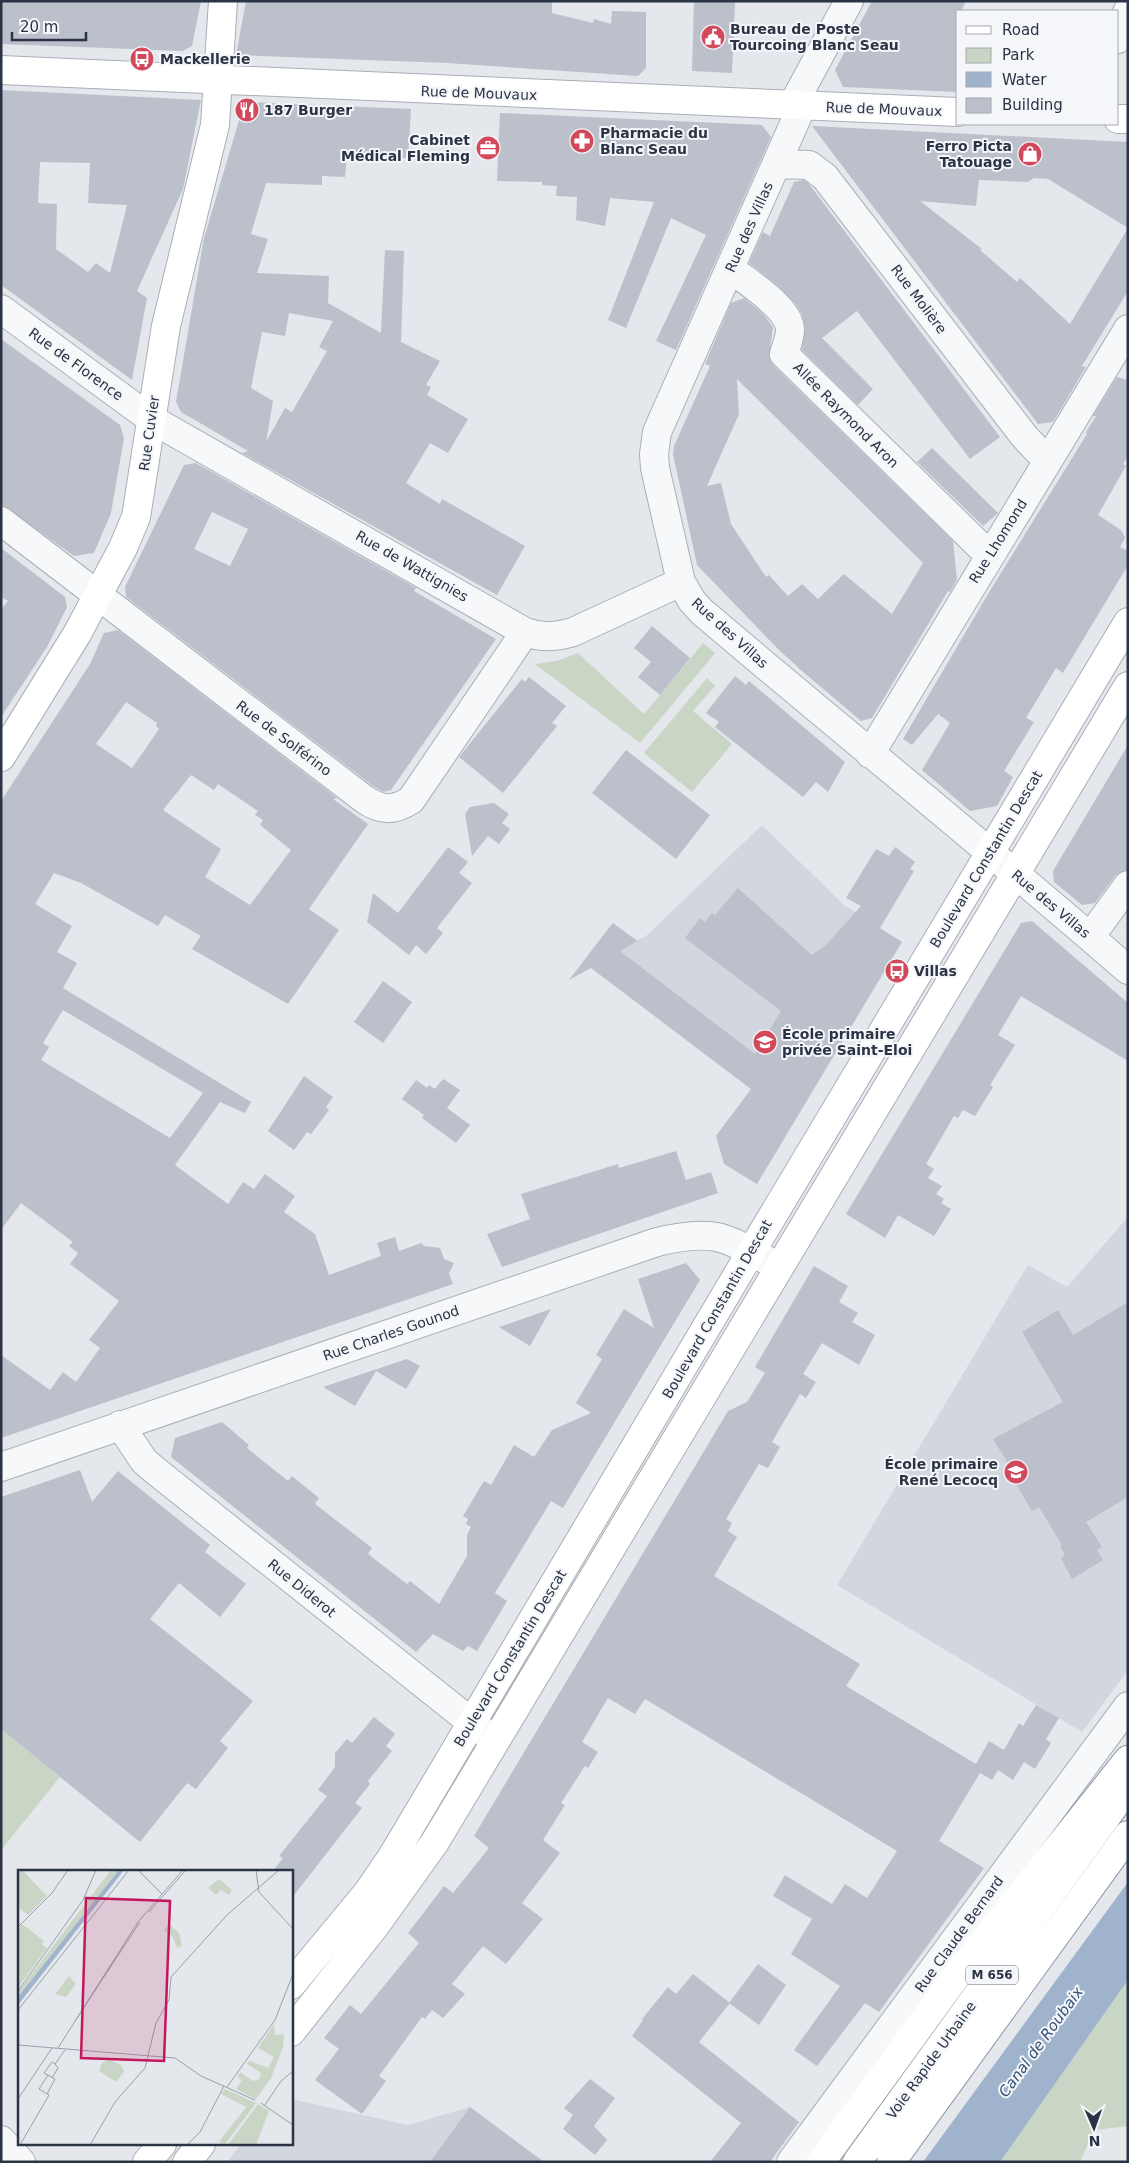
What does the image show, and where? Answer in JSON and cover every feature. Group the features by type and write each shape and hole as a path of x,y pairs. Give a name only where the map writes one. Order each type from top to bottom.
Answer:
{"main road":[{"name":"Rue Cuvier","path":"1,757 66,654 120,554 136,517 166,326 211,145 218,80 223,1"},
{"name":"Rue de Mouvaux","path":"1,70 956,112"},
{"name":"Boulevard Constantin Descat","path":"292,1984 382,1873 1128,622"},
{"path":"292,2031 420,1867 1128,686"},
{"path":"821,2162 957,1975 1128,1760"},
{"name":"Voie Rapide Urbaine","path":"857,2162 1128,1788"},
{"name":"Voie Rapide Urbaine","path":"891,2162 1128,1835"},
{"path":"148,2162 160,2146"},
{"path":"187,2162 199,2146"}],"street":[{"name":"Rue des Villas","path":"849,1 797,106 777,164 657,432 655,468 681,582 692,601 701,611 989,854 1016,873 1128,970"},
{"path":"1119,36 1128,10"},
{"name":"Rue Molière","path":"777,164 808,165 825,177 1024,436 1034,448 1050,458"},
{"name":"Allée Raymond Aron","path":"731,269 780,309 788,320 790,331 784,354 989,556"},
{"name":"Rue de Florence","path":"1,309 151,419"},
{"name":"Rue Lhomond","path":"870,754 1128,329"},
{"name":"Rue de Wattignies","path":"151,419 525,632 545,637 573,632 681,582"},
{"name":"Rue de Solférino","path":"1,521 364,799 381,808 401,807 411,800 525,632"},
{"path":"1090,937 1128,886"},
{"name":"Rue Charles Gounod","path":"1,1466 658,1242 684,1235 706,1234 730,1240 778,1267"},
{"name":"Rue Diderot","path":"120,1425 144,1461 157,1472 495,1741"},
{"name":"Rue Claude Bernard","path":"791,2162 1128,1706"},
{"path":"1,2140 21,2162"}],"shaded area":[{"name":"École primaire privée Saint-Eloi","path":"762,825 845,906 857,913 794,1122 583,961 610,926 638,940 645,937"},
{"name":"École primaire René Lecocq","path":"1128,1217 1128,1670 1082,1732 837,1585 1028,1265 1067,1287"},
{"path":"292,2099 408,2125 470,2107 544,2162 227,2162 239,2146 292,2146"}],"green space":[{"path":"703,643 715,653 640,743 535,664 557,661 578,653 644,714"},
{"path":"707,678 715,686 693,711 732,744 692,792 644,753"},
{"path":"1,1729 60,1777 2,1849 1,1849"},
{"path":"1128,1980 1128,2126 1094,2130 1080,2162 1000,2162"}],"water":[{"name":"Canal de Roubaix","path":"1128,1882 1128,1980 1000,2162 923,2162"}],"building":[{"path":"1,1 201,1 192,46 183,51 1,44"},
{"path":"246,1 552,1 552,13 593,23 594,19 611,24 612,11 646,12 646,68 638,76 447,63 236,55"},
{"name":"Bureau de Poste Tourcoing Blanc Seau","path":"694,1 735,2 732,73 692,71"},
{"path":"872,1 966,1 962,10 956,10 956,92 843,87 835,70"},
{"path":"1,90 201,100 183,189 137,291 147,298 132,380 1,285","holes":["40,162 90,163 88,203 127,205 110,273 96,263 88,272 56,249 57,204 38,203"]},
{"path":"249,102 411,109 408,158 347,156 345,177 322,176 322,185 266,183 251,234 268,239 257,273 329,276 328,303 381,333 385,250 404,251 401,342 440,361 426,385 431,387 427,395 468,419 448,453 430,443 406,483 440,504 442,499 525,546 497,595 242,453 248,451 181,412 176,402 204,238 243,107","holes":["289,313 333,321 319,347 327,351 292,412 285,408 266,442 273,401 251,388 262,332 285,336"]},
{"path":"500,113 762,125 771,137 676,350 656,341 706,235 671,218 626,328 608,320 654,202 610,198 605,226 576,220 577,197 556,196 557,186 542,185 542,182 497,181"},
{"path":"812,126 1128,142 1128,228 1128,291 1082,366 1086,367 1053,422 1038,424","holes":["1034,178 1048,179 1128,228 1070,324 1020,278 1017,282 980,250 982,249 920,201 976,206 979,180 1028,182"]},
{"path":"804,180 809,184 1000,437 970,459 857,311 822,338 873,389 858,405 802,350 805,327 802,314 795,303 777,285 749,263 763,232 770,236 794,182"},
{"path":"744,298 764,315 773,327 769,357 773,365 953,541 957,580 950,592 948,591 872,718 861,721 802,671 778,649 697,565 673,454 674,446 710,366 705,364 731,303","holes":["737,379 923,563 892,614 844,574 818,599 802,584 788,596 769,575 766,577 731,524 721,483 707,486 739,414"]},
{"path":"1,339 120,425 124,438 111,513 94,553 74,556 1,504"},
{"path":"1117,377 1128,380 1128,456 1123,464 1126,466 1098,515 1121,530 1125,538 1120,547 1128,551 1128,565 1063,673 1056,668 1026,718 1034,722 1004,771 1013,777 997,806 970,811 922,770 950,723 938,714 912,745 903,739 988,594 1087,434 1086,432 1096,416 1093,416"},
{"path":"932,448 998,513 983,526 917,462"},
{"path":"196,463 416,588 414,591 496,639 391,790 383,792 373,786 126,597 125,587 184,465","holes":["212,512 248,529 230,566 194,549"]},
{"path":"1,548 65,597 67,607 47,647 1,717 1,610 8,601 1,597"},
{"path":"652,626 690,658 660,695 638,677 651,662 634,648"},
{"path":"118,630 337,798 333,799 368,824 309,909 339,930 288,1004 192,949 201,936 165,915 158,926 81,883 54,873 35,904 72,926 57,952 77,963 63,988 251,1102 245,1113 220,1102 175,1165 228,1204 243,1182 254,1189 265,1174 295,1196 284,1212 315,1234 329,1275 381,1256 377,1243 395,1237 399,1251 421,1243 424,1246 440,1248 444,1259 454,1263 449,1273 453,1284 1,1438 1,1355 50,1390 63,1372 76,1382 100,1348 89,1340 119,1301 70,1264 78,1253 69,1246 73,1242 21,1203 1,1230 1,801 90,664 104,633","holes":["126,702 157,723 156,726 159,729 132,768 96,744","191,775 214,790 218,784 258,811 255,815 263,820 260,825 291,850 250,905 205,877 221,849 163,810","63,1010 203,1093 170,1138 41,1060 49,1047 43,1043"]},
{"path":"735,676 746,685 749,681 845,762 828,792 816,782 803,797 715,727 719,722 706,713"},
{"path":"529,677 566,706 552,723 557,726 503,793 459,757 522,679 525,682"},
{"path":"1128,745 1128,870 1116,875 1095,903 1082,905 1054,882 1053,871"},
{"path":"626,750 710,815 676,859 592,793"},
{"path":"494,803 509,814 502,823 510,829 499,844 488,836 472,856 465,814 470,807"},
{"path":"448,847 468,862 459,873 472,883 437,928 443,933 426,954 416,945 409,955 367,922 373,893 398,913"},
{"name":"École primaire privée Saint-Eloi","path":"895,847 915,862 910,869 914,871 880,928 902,942 757,1184 724,1164 716,1136 751,1089 591,968 569,980 613,923 637,941 620,951 755,1054 781,1011 685,938 700,918 705,922 712,913 715,915 738,888 812,955 827,944 861,906 846,898 876,849 889,856"},
{"path":"1032,921 1128,1003 1128,1061 1021,996 998,1035 1015,1045 990,1085 993,1087 975,1116 963,1110 958,1118 954,1116 926,1164 934,1169 928,1178 942,1186 936,1194 944,1199 941,1203 951,1209 934,1236 898,1215 885,1238 846,1214 1021,923"},
{"path":"383,981 412,1002 383,1043 354,1022"},
{"path":"304,1076 333,1097 326,1107 329,1110 311,1134 307,1132 294,1150 268,1131"},
{"path":"443,1079 460,1090 447,1108 470,1125 456,1143 422,1118 424,1115 402,1099 416,1080 427,1088 429,1085 435,1089"},
{"path":"676,1151 686,1180 711,1172 718,1193 502,1267 487,1234 530,1219 521,1194 618,1164 619,1168"},
{"path":"686,1263 700,1280 563,1508 551,1501 495,1593 507,1601 477,1651 468,1646 463,1651 433,1634 416,1652 171,1457 175,1438 222,1422 249,1445 247,1448 288,1481 292,1476 319,1498 315,1504 372,1548 368,1554 407,1584 410,1581 439,1604 467,1556 467,1535 471,1527 466,1524 468,1519 463,1516 484,1481 491,1485 514,1445 534,1457 552,1430 591,1413 576,1403 602,1359 596,1355 624,1309 654,1328 638,1279"},
{"path":"814,1266 848,1286 839,1302 858,1313 852,1322 875,1335 859,1365 822,1343 803,1374 816,1382 806,1398 800,1394 772,1442 780,1447 768,1468 759,1464 726,1519 732,1523 728,1531 737,1537 714,1576 860,1664 846,1686 976,1764 989,1741 1004,1750 1019,1723 1023,1726 1036,1705 1059,1718 1046,1739 1051,1743 1035,1769 1024,1762 1013,1780 998,1770 992,1780 980,1773 939,1841 984,1868 879,2012 865,2003 817,2066 794,2050 840,1986 791,1954 812,1919 773,1896 785,1875 832,1904 845,1884 867,1898 897,1851 645,1699 635,1714 608,1698 582,1742 598,1752 588,1768 585,1766 561,1803 565,1805 543,1840 560,1853 522,1903 543,1919 506,1964 483,1946 452,1984 465,1994 443,2018 432,2010 425,2019 422,2017 379,2076 386,2081 362,2114 315,2080 339,2049 324,2038 350,2005 361,2014 419,1943 408,1933 444,1886 453,1893 489,1848 474,1836 728,1411 747,1402 765,1373 755,1367"},
{"path":"1128,1302 1128,1497 1086,1522 1102,1547 1097,1550 1103,1560 1072,1579 1061,1558 1065,1555 1060,1546 1062,1545 1039,1507 1032,1511 1006,1467 1009,1465 993,1439 1063,1402 1022,1332 1058,1310 1073,1335"},
{"path":"551,1309 530,1346 499,1327"},
{"path":"407,1359 420,1366 406,1389 376,1371 355,1406 323,1387"},
{"path":"80,1470 92,1502 118,1471 210,1545 205,1552 246,1584 220,1617 179,1583 150,1619 253,1701 220,1741 228,1748 196,1789 187,1783 140,1842 1,1729 1,1497"},
{"path":"374,1717 395,1734 386,1746 392,1751 368,1781 370,1784 355,1803 362,1808 292,1898 292,1870 274,1870 283,1858 279,1856 327,1796 318,1790 335,1767 335,1753 347,1739 352,1743"},
{"path":"758,1964 786,1985 759,2025 729,2003"},
{"path":"693,1974 730,2003 699,2042 799,2122 770,2162 710,2162 741,2123 632,2036 642,2019 668,1987 676,1994"},
{"path":"590,2079 615,2098 594,2126 607,2140 595,2155 563,2129 573,2115 564,2108"},
{"path":"470,2107 544,2162 430,2162"}],"place":[{"name":"Bureau de Poste Tourcoing Blanc Seau","path":"713,37"},
{"name":"Mackellerie","path":"142,59"},
{"name":"187 Burger","path":"247,110"},
{"name":"Pharmacie du Blanc Seau","path":"582,141"},
{"name":"Cabinet Médical Fleming","path":"488,148"},
{"name":"Ferro Picta Tatouage","path":"1030,154"},
{"name":"Villas","path":"897,971"},
{"name":"École primaire privée Saint-Eloi","path":"765,1042"},
{"name":"École primaire René Lecocq","path":"1016,1472"}]}
